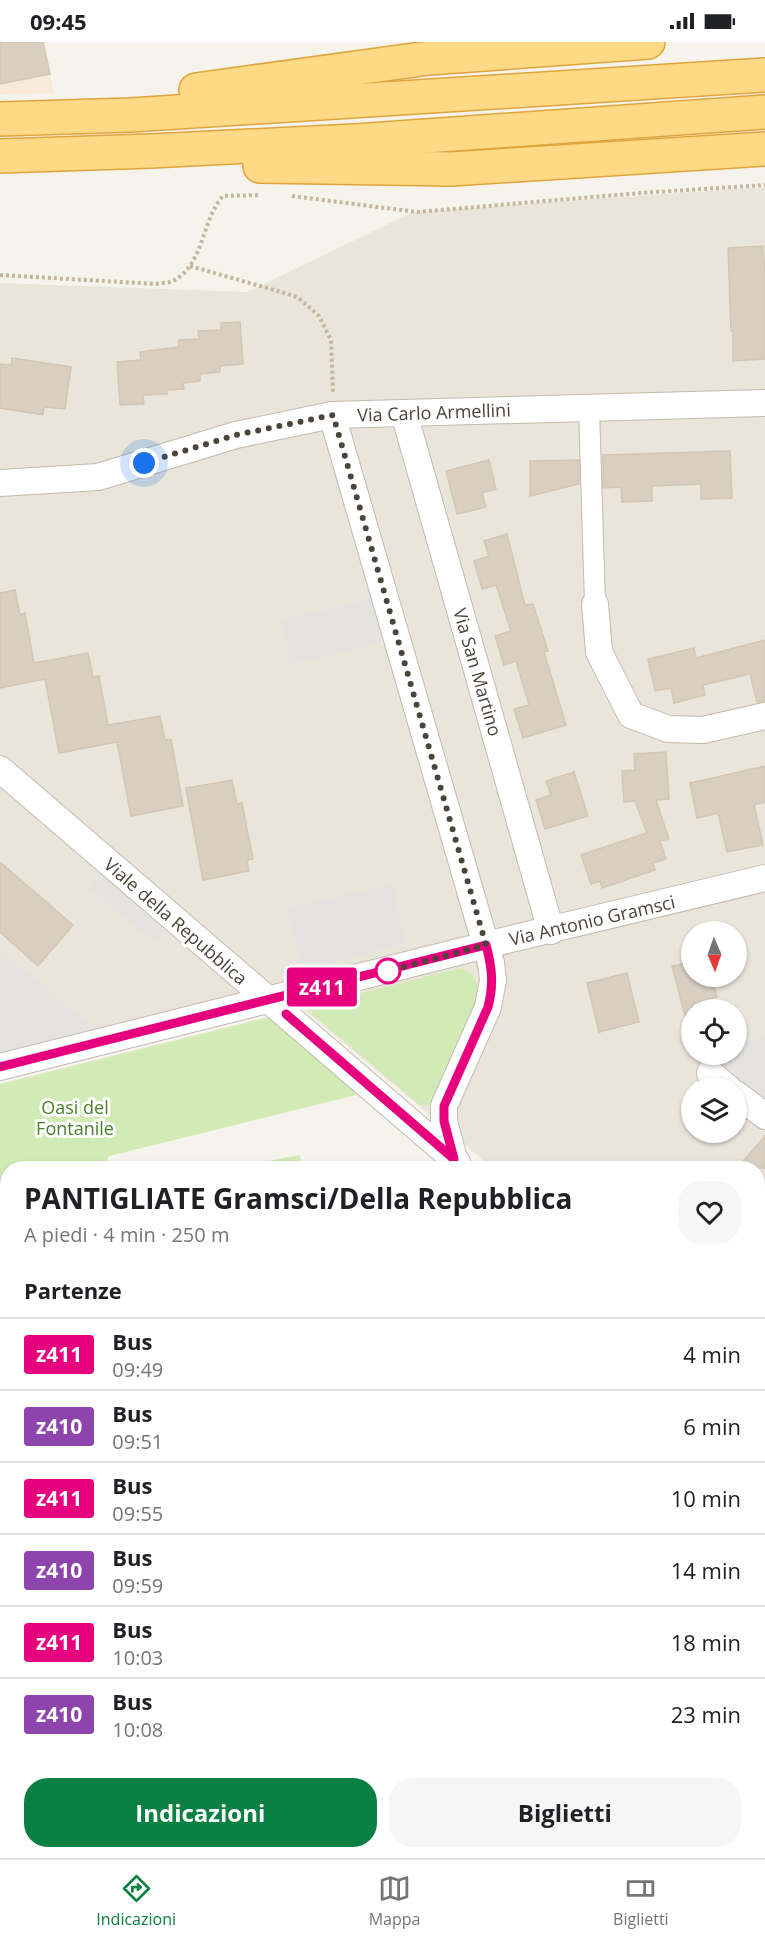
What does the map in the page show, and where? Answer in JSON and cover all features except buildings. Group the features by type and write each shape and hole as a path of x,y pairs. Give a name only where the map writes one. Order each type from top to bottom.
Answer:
{"highway":[{"path":"0,100 156,94 429,58 648,42"},
{"path":"0,119 130,115 765,75"},
{"path":"0,156 355,141 765,112"},
{"path":"0,168 281,166 452,169 765,149"}],"street":[{"name":"Via Carlo Armellini","path":"0,483 98,477 236,435 333,415 765,403"},
{"path":"589,408 595,604 600,652 631,716 668,729 703,730 765,716"},
{"name":"Via San Martino","path":"404,413 551,931"},
{"path":"333,415 486,945 493,980 488,1007 444,1106 434,1113 407,1119"},
{"name":"Viale della Repubblica","path":"0,769 456,1161"},
{"name":"Via Antonio Gramsci","path":"0,1067 486,945 765,878"},
{"path":"747,1102 765,1116"},
{"name":"Viale della Repubblica","path":"444,1106 444,1121 458,1161"}],"path":[{"path":"283,195 417,212 765,185"},
{"path":"0,274 156,284 170,282 189,266 198,250 215,205 223,196 271,195"},
{"path":"189,266 297,297 319,316 331,340 333,415"}],"shaded area":[{"path":"0,42 43,42 54,93 0,94"},
{"path":"765,187 765,1161 482,1161 281,990 0,1050 0,283 247,292 413,212"},
{"path":"376,598 386,642 291,664 281,620"},
{"path":"103,871 171,926 156,943 89,889"},
{"path":"392,884 406,943 302,971 287,908"},
{"path":"0,950 101,1034 0,1057"},
{"path":"765,1037 765,1116 747,1102 747,1077 715,1077 710,1073 707,1065 747,1065 747,1042"}],"green space":[{"path":"460,968 472,974 481,993 436,1102 428,1105 420,1105 312,1014 311,1006"},
{"name":"Oasi del Fontanile","path":"269,1017 364,1093 109,1156 106,1161 0,1161 0,1084"},
{"path":"300,1155 301,1161 268,1161"}],"bus line":[{"name":"z411","path":"0,1067 486,945 493,980 488,1007 444,1106 444,1121 454,1159 286,1014"}],"route":[{"path":"144,463 236,435 333,415 486,945 388,971"}]}
